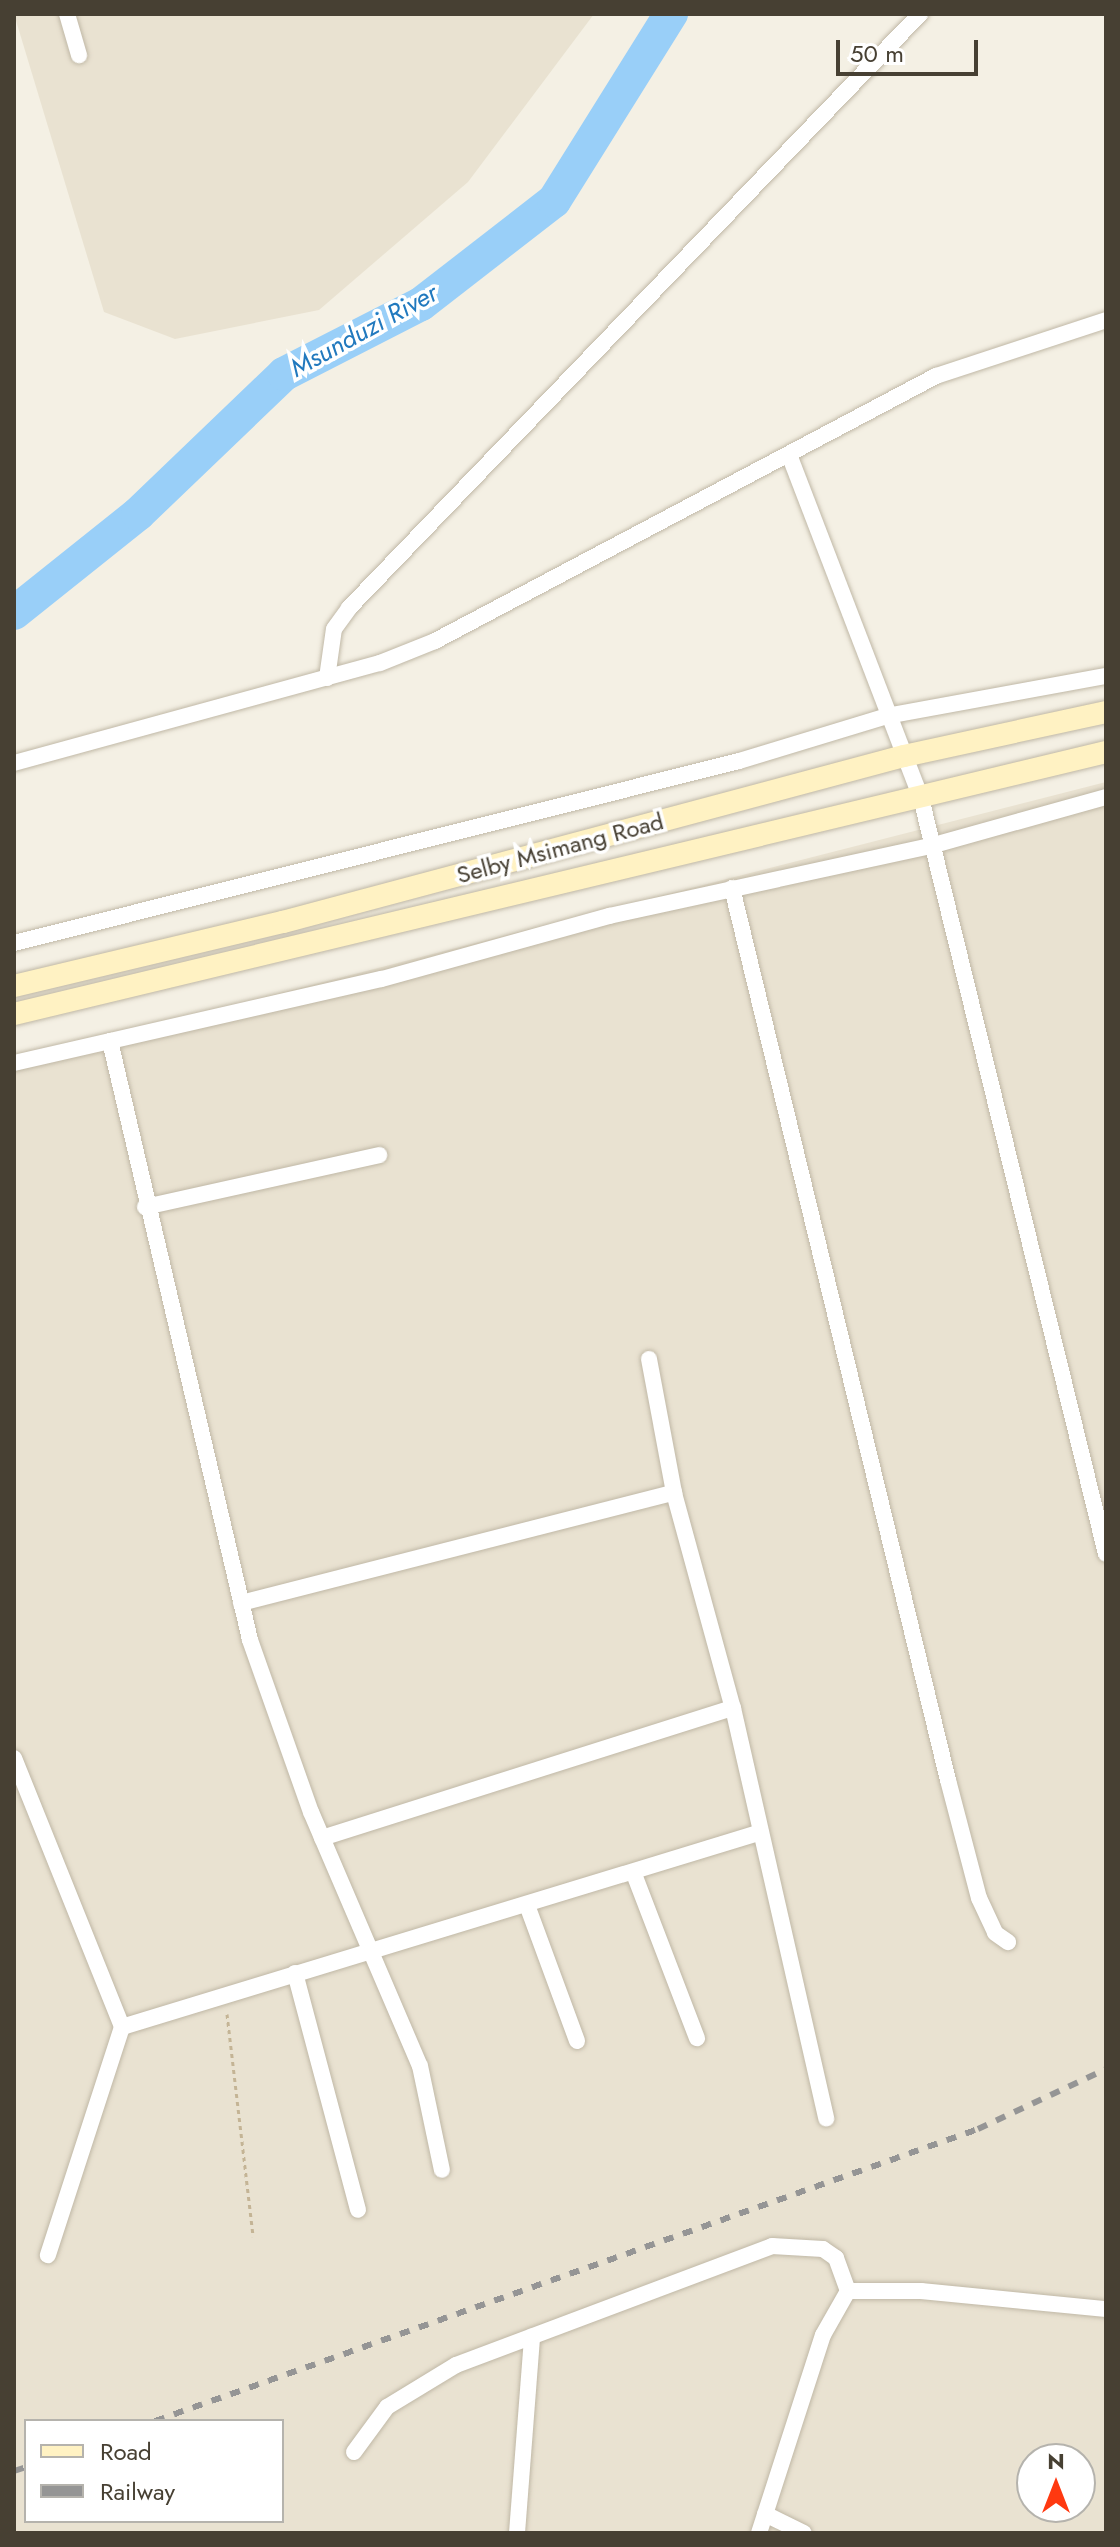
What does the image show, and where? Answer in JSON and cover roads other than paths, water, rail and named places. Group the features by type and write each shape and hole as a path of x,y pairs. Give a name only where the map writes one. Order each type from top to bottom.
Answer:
{"main road":[{"name":"Selby Msimang Road","path":"14,986 283,922 904,756 1106,712"},
{"name":"Selby Msimang Road","path":"14,1014 1106,752"}],"street":[{"path":"67,14 79,55"},
{"path":"327,678 334,629 349,608 920,14"},
{"path":"14,763 327,678 435,641 976,359 1106,320"},
{"path":"790,457 921,798 1106,1554"},
{"path":"14,943 725,765 887,716 1106,676"},
{"path":"14,1063 382,979 732,888 934,845 1106,797"},
{"path":"732,888 951,1795 979,1898 995,1933 1008,1942"},
{"path":"110,1041 145,1207 241,1603 322,1838 372,1950 425,2082 442,2170"},
{"path":"145,1207 379,1155"},
{"path":"649,1359 674,1493 733,1708 758,1833 826,2119"},
{"path":"241,1603 674,1493"},
{"path":"322,1838 733,1708"},
{"path":"14,1758 122,2027 48,2255"},
{"path":"122,2027 634,1874 758,1833"},
{"path":"634,1874 697,2038"},
{"path":"527,1905 577,2041"},
{"path":"295,1973 358,2210"},
{"path":"354,2452 387,2407 416,2386 532,2337 772,2246 823,2249 836,2258 848,2291 823,2335 759,2533"},
{"path":"848,2291 921,2291 1106,2309"},
{"path":"517,2533 532,2337"},
{"path":"765,2514 804,2533"}],"waterway":[{"name":"Msunduzi River","path":"14,613 138,514 284,374 421,304 554,201 671,14"}],"railway":[{"path":"161,2419 978,2129 1106,2069"},
{"path":"14,2471 24,2468"}]}
